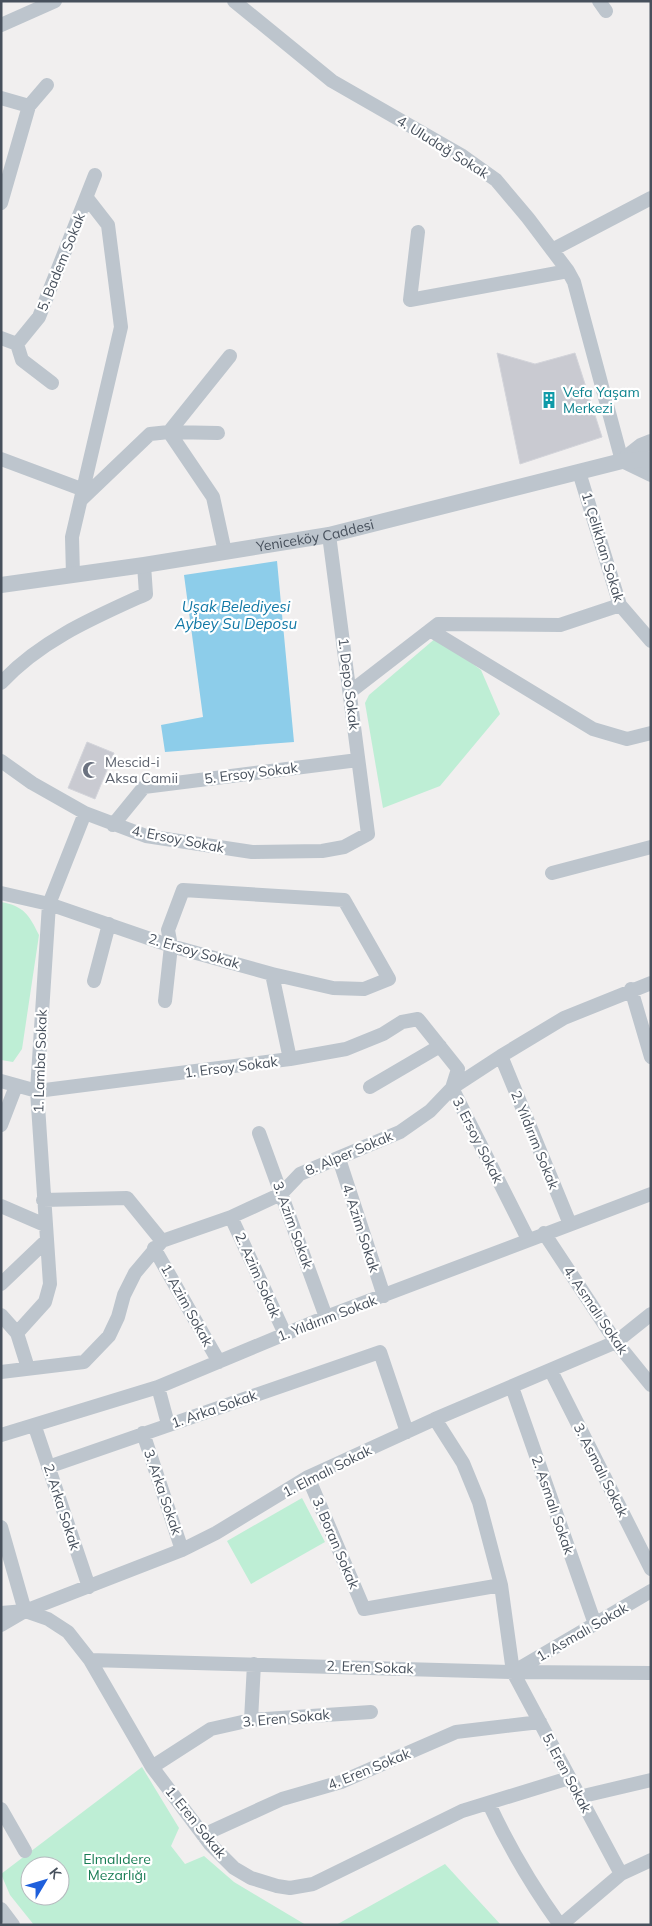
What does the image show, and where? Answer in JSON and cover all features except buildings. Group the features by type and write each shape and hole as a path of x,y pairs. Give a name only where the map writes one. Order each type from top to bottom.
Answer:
{"street":[{"path":"1,25 55,1"},
{"name":"4. Uludağ Sokak","path":"234,1 332,81 462,155 496,180 552,250 574,282 622,461"},
{"path":"1,203 29,106 47,85"},
{"path":"1,98 29,106"},
{"name":"5. Badem Sokak","path":"16,344 39,317 44,299 87,198 95,174"},
{"path":"73,575 72,536 121,327 108,225 87,198"},
{"path":"552,250 651,198"},
{"path":"418,232 410,300 568,271"},
{"path":"1,338 16,344 22,360 52,383"},
{"path":"169,432 230,356"},
{"path":"83,494 150,434 169,432 218,433"},
{"path":"169,432 213,497 225,552"},
{"name":"Yeniceköy Caddesi","path":"622,461 641,446 651,442"},
{"path":"1,459 83,494"},
{"name":"Yeniceköy Caddesi","path":"1,585 144,565 329,535 622,461 651,459"},
{"path":"622,461 651,475"},
{"name":"1. Çelikhan Sokak","path":"579,472 620,605 651,641"},
{"name":"1. Depo Sokak","path":"329,535 368,834"},
{"path":"1,683 17,666 47,643 97,616 146,594 144,565"},
{"path":"350,692 438,624 560,625 620,605"},
{"path":"430,630 593,729 627,739 651,734"},
{"name":"5. Ersoy Sokak","path":"113,825 144,786 358,760"},
{"name":"4. Ersoy Sokak","path":"1,761 32,783 85,813 113,825 162,839 252,852 322,851 344,847 368,834"},
{"name":"1. Lamba Sokak","path":"17,1334 45,1302 50,1284 37,1091 49,904 85,813"},
{"path":"552,872 651,847"},
{"name":"2. Ersoy Sokak","path":"1,893 49,904 170,946 272,974 333,988 364,989 389,979 344,900 182,890 168,930 170,946"},
{"path":"94,981 109,924"},
{"path":"166,1001 170,946"},
{"path":"272,974 290,1059"},
{"name":"8. Alper Sokak","path":"158,1245 232,1217 281,1194 300,1174 339,1160 400,1132 430,1111 452,1088 564,1018 631,989 651,983"},
{"path":"631,989 651,1057"},
{"name":"1. Ersoy Sokak","path":"37,1091 290,1059 346,1049 383,1034 402,1022 418,1019"},
{"name":"3. Ersoy Sokak","path":"418,1019 458,1069 452,1088 528,1240"},
{"path":"370,1087 440,1046"},
{"name":"2. Yıldırım Sokak","path":"501,1056 570,1224"},
{"path":"1,1081 37,1091"},
{"path":"1,1125 16,1086"},
{"name":"3. Azim Sokak","path":"259,1133 326,1317"},
{"name":"4. Azim Sokak","path":"339,1160 384,1296"},
{"name":"1. Yıldırım Sokak","path":"1,1436 35,1427 158,1387 326,1317 651,1194"},
{"name":"1. Azim Sokak","path":"43,1200 127,1198 158,1245 219,1362"},
{"path":"1,1206 45,1225"},
{"name":"2. Azim Sokak","path":"232,1217 285,1334"},
{"name":"4. Asmalı Sokak","path":"544,1233 616,1342 651,1385"},
{"path":"1,1284 46,1241"},
{"path":"1,1372 84,1362 109,1336 118,1317 124,1295 135,1273 158,1245"},
{"name":"1. Elmalı Sokak","path":"1,1625 25,1611 182,1550 216,1533 308,1477 435,1419 616,1342 651,1314"},
{"path":"1,1315 17,1334 28,1368"},
{"name":"1. Arka Sokak","path":"48,1467 380,1352 408,1432"},
{"name":"3. Asmalı Sokak","path":"551,1371 651,1569"},
{"path":"158,1387 168,1424"},
{"name":"2. Asmalı Sokak","path":"512,1387 595,1624"},
{"path":"435,1419 463,1464 479,1502 501,1585 513,1672"},
{"name":"2. Arka Sokak","path":"35,1427 88,1587"},
{"name":"3. Arka Sokak","path":"143,1433 182,1550"},
{"name":"3. Boran Sokak","path":"308,1477 364,1609 501,1585"},
{"path":"1,1527 25,1611"},
{"name":"1. Asmalı Sokak","path":"513,1672 651,1592"},
{"name":"1. Eren Sokak","path":"1,1613 25,1611 48,1619 68,1632 90,1660 152,1767 203,1835 234,1868 251,1878 290,1888 313,1884 462,1811 570,1778"},
{"name":"2. Eren Sokak","path":"90,1660 513,1672 651,1673"},
{"path":"251,1720 254,1664"},
{"name":"5. Eren Sokak","path":"513,1672 621,1874"},
{"name":"3. Eren Sokak","path":"152,1767 211,1729 251,1720 371,1712"},
{"name":"4. Eren Sokak","path":"203,1835 282,1799 341,1782 456,1732 540,1722"},
{"path":"579,1797 651,1780"},
{"path":"489,1804 508,1846 536,1892 561,1925 621,1874 650,1861"},
{"path":"1,1810 25,1851"},
{"path":"1,1909 13,1925"}],"green space":[{"path":"437,637 481,670 500,714 440,786 383,808 365,703 369,695"},
{"path":"1,902 15,906 25,912 39,935 22,1049 13,1062 1,1060"},
{"path":"302,1498 325,1542 251,1584 227,1541"},
{"name":"Elmalıdere Mezarlığı","path":"142,1767 179,1828 171,1846 185,1864 204,1856 234,1882 306,1925 34,1925 10,1895 1,1874 20,1860 20,1906 70,1906 70,1856 25,1856"},
{"path":"445,1864 501,1925 336,1925"}],"water":[{"name":"Uşak Belediyesi Aybey Su Deposu","path":"277,561 294,742 165,752 161,725 203,717 184,575"}],"place":[{"name":"Vefa Yaşam Merkezi","path":"549,400"},
{"name":"Mescid-i Aksa Camii","path":"91,770"}]}
